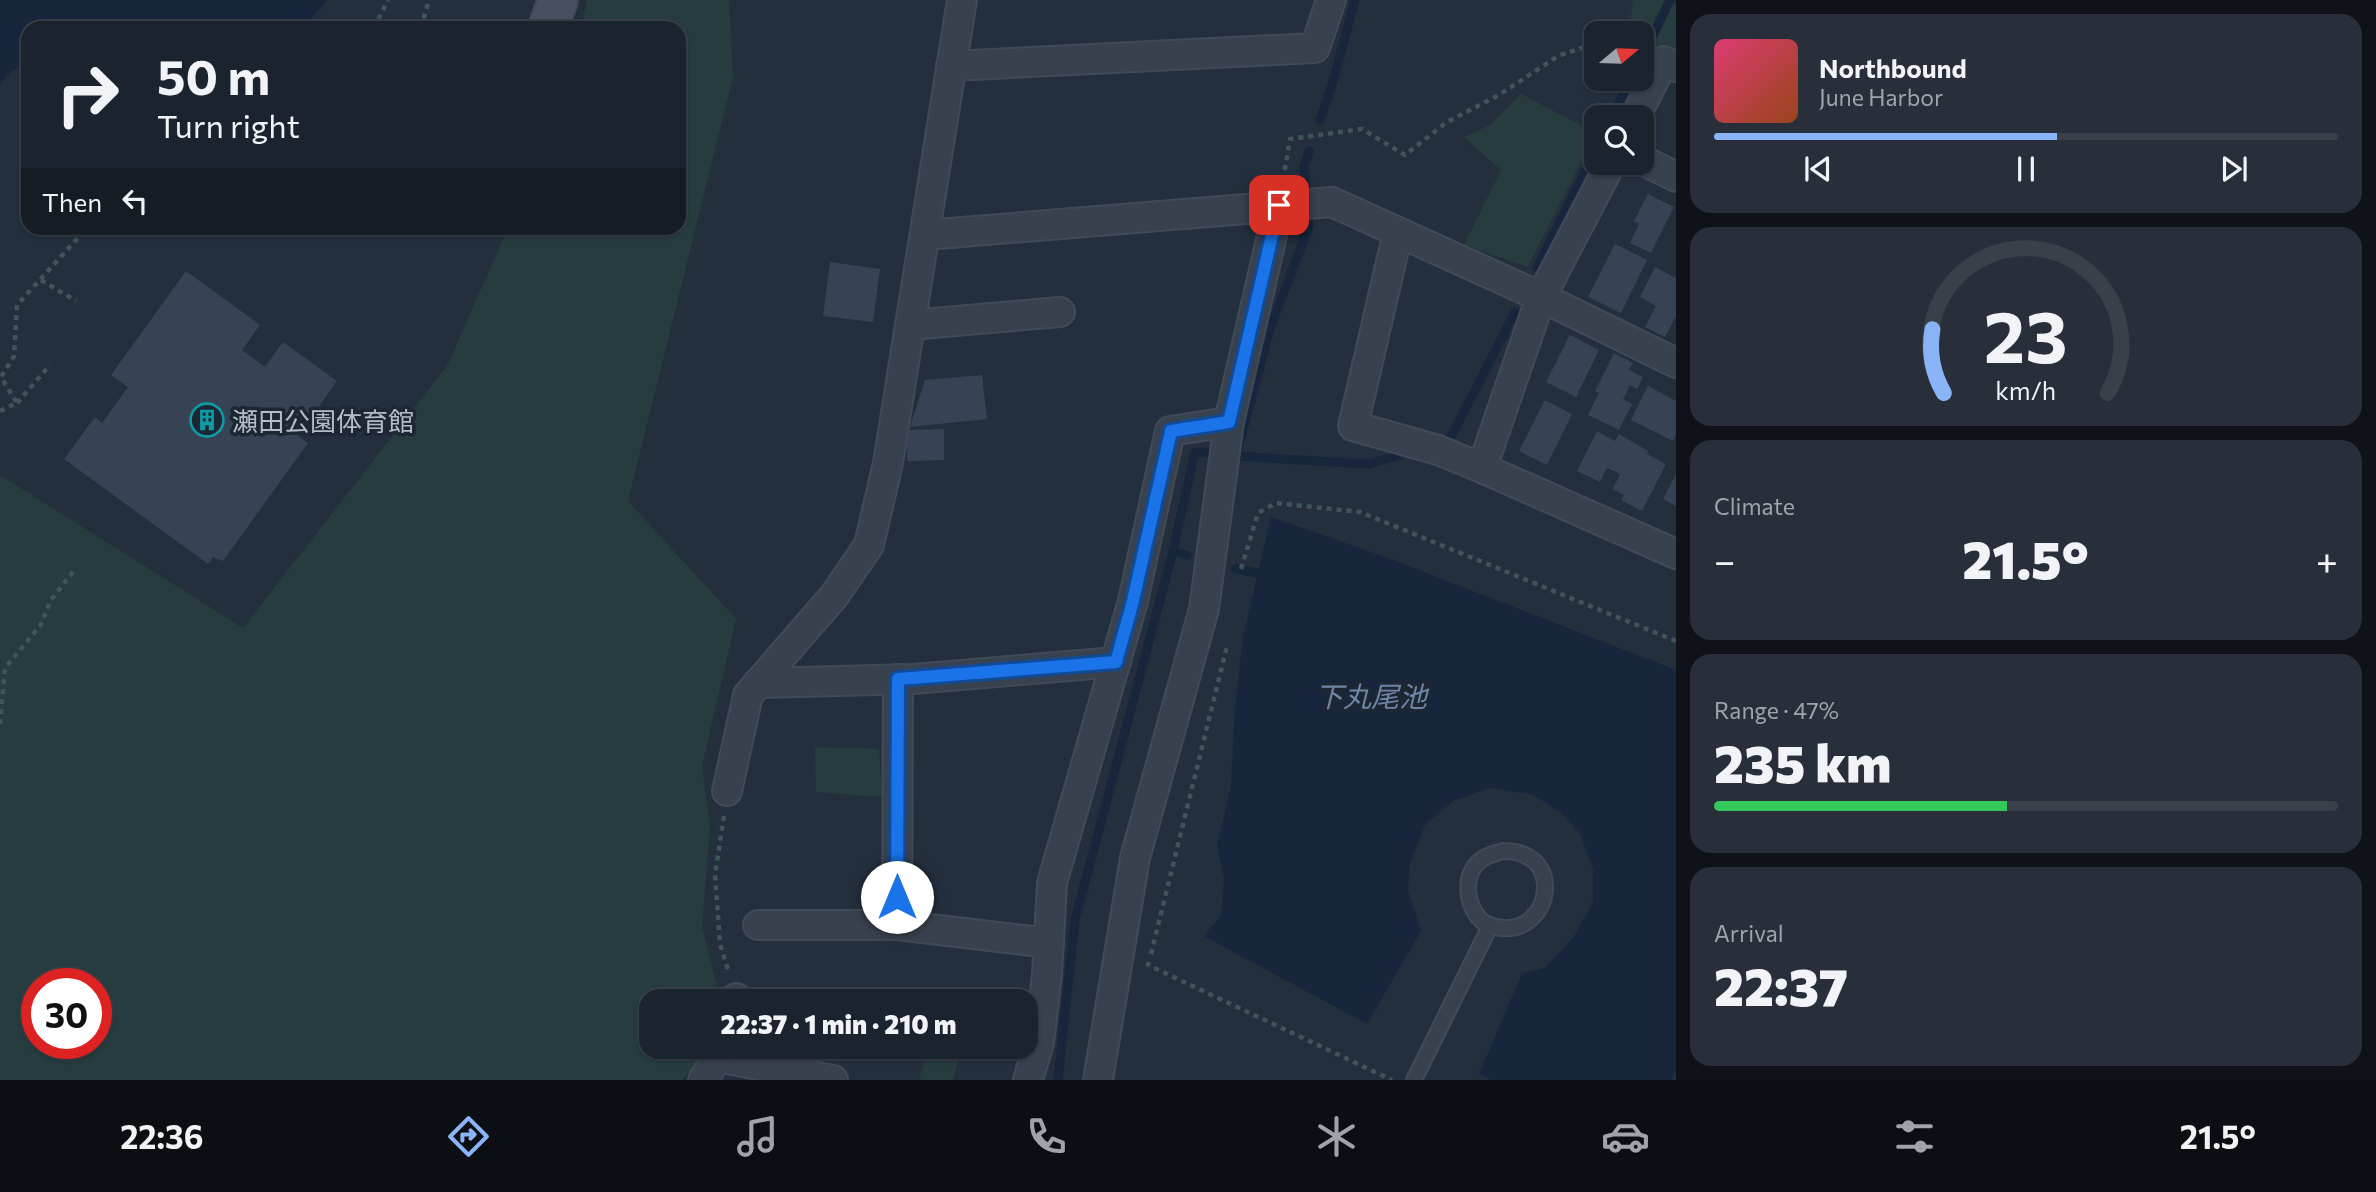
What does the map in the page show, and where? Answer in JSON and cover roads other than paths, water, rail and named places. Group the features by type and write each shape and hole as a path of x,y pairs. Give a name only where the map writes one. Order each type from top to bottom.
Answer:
{"street":[{"path":"550,21 558,0"},
{"path":"727,791 748,695 834,596 869,545 888,463 962,0"},
{"path":"951,66 1315,48 1331,0"},
{"path":"1641,105 1664,61 1676,67"},
{"path":"1654,166 1676,177"},
{"path":"1482,468 1541,297 1605,175"},
{"path":"925,235 1329,203 1541,297 1676,363"},
{"path":"1098,1080 1135,859 1204,609 1226,444 1284,205"},
{"path":"1398,232 1353,426 1438,450 1676,554"},
{"path":"910,326 1060,312"},
{"path":"1028,1080 1039,1043 1052,883 1133,601 1171,431 1226,444"},
{"path":"758,683 898,679 1116,662"},
{"path":"897,925 898,679"},
{"path":"758,925 897,925 1049,943"},
{"path":"714,1061 833,1080"}],"lane":[{"path":"1503,850 1517,851 1533,858 1542,870 1546,885 1537,912 1530,921 1518,927 1506,929 1490,926 1481,920 1469,898 1474,867 1486,856 1503,850"},
{"path":"1414,1080 1490,926"}],"water":[{"path":"0,0 327,0 309,21 21,21 21,66 0,83"},
{"name":"下丸尾池","path":"1271,517 1388,558 1676,670 1676,1071 1672,1080 1491,1080 1479,1074 1522,973 1545,968 1573,938 1593,902 1593,869 1580,833 1561,813 1532,794 1489,788 1453,801 1425,825 1410,863 1408,891 1421,931 1367,1024 1204,936 1221,915 1224,878 1217,847 1231,785 1235,708 1243,637"}],"waterway":[{"path":"1320,120 1355,0"},
{"path":"1654,33 1670,0"},
{"path":"1618,105 1625,91"},
{"path":"1238,448 1270,329 1309,226 1304,167 1309,151"},
{"path":"1537,268 1584,174"},
{"path":"1442,443 1449,441 1515,312"},
{"path":"1058,1080 1075,920 1173,551 1195,452 1368,464 1411,452"},
{"path":"1173,551 1187,555"},
{"path":"1235,569 1257,573"}],"place":[{"name":"瀬田公園体育館","path":"207,420"}]}
